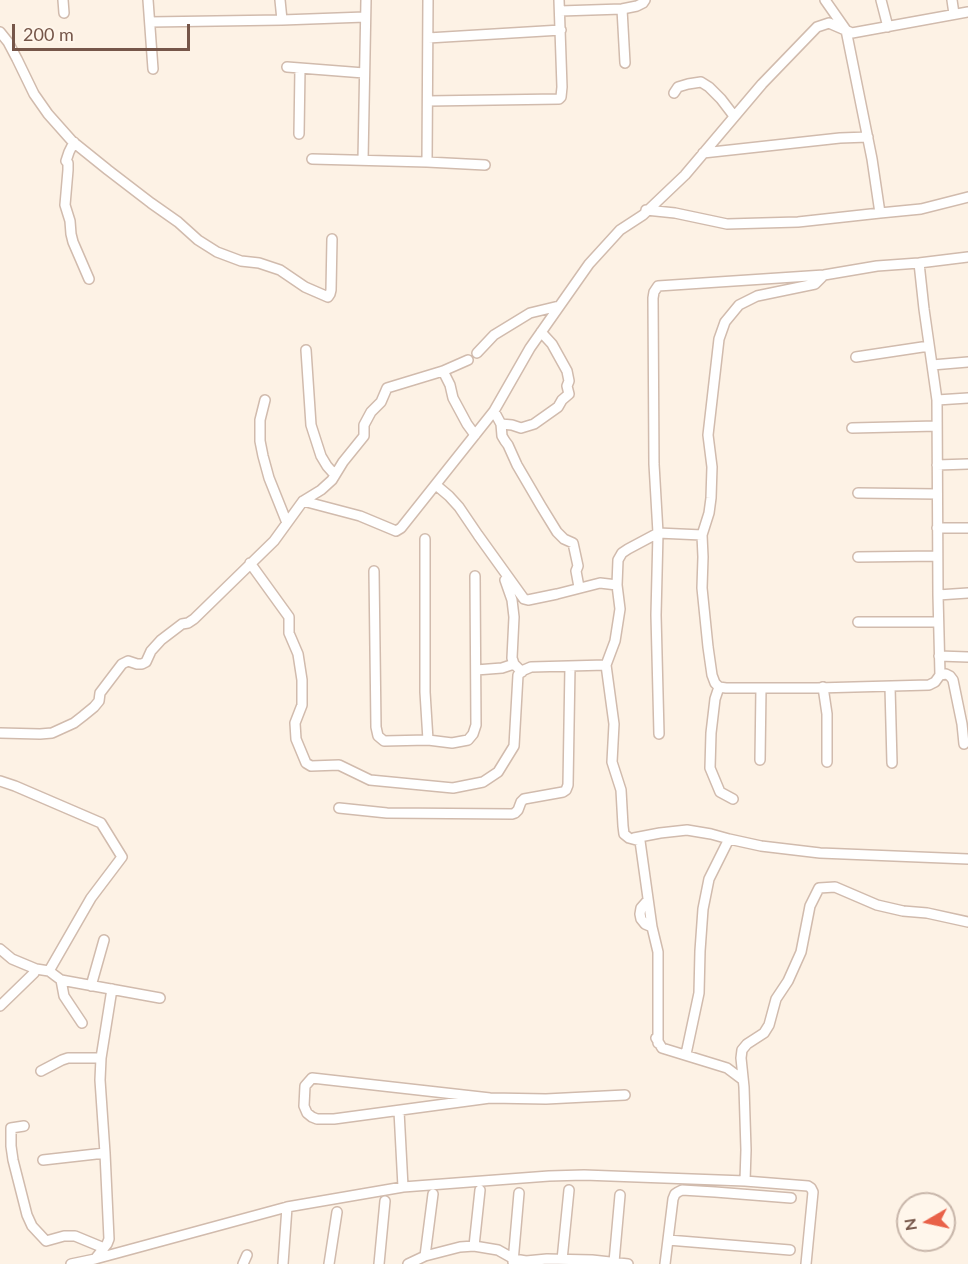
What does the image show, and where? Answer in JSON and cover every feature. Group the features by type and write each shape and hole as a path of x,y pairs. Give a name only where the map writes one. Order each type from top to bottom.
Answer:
{"street":[{"path":"63,0 64,13"},
{"path":"148,0 153,69"},
{"path":"280,0 282,20"},
{"path":"363,160 366,0"},
{"path":"427,162 428,0"},
{"path":"428,101 559,99 562,87 559,0"},
{"path":"560,11 622,9 637,6 645,0"},
{"path":"825,0 846,30 868,136 880,213"},
{"path":"881,0 888,27"},
{"path":"952,0 954,14"},
{"path":"622,9 625,63"},
{"path":"303,501 360,516 396,531 401,528 494,411 530,348 589,264 620,230 643,215 685,175 762,84 817,27 829,23 852,33 968,12"},
{"path":"150,22 365,17"},
{"path":"428,38 561,30"},
{"path":"0,32 8,42 34,94 48,114 74,142 198,240 217,252 241,261 259,263 280,270 305,287 328,297 331,290 332,239"},
{"path":"287,67 364,73"},
{"path":"299,134 300,68"},
{"path":"674,93 678,87 701,81 721,99 734,116"},
{"path":"703,153 868,136"},
{"path":"74,142 66,161 69,163 64,206 70,221 73,242 89,279"},
{"path":"312,159 485,165"},
{"path":"646,210 675,213 727,224 798,222 921,208 968,198"},
{"path":"659,734 656,615 658,533 654,464 654,292 658,286 824,274 968,257"},
{"path":"824,274 815,284 757,296 739,305 726,322 719,339 708,435 712,468 711,498 702,535 702,588 712,675 719,687 929,685 935,682 940,675 937,400 919,263"},
{"path":"477,353 494,335 530,313 559,306"},
{"path":"501,424 525,428 558,407 569,394 567,370 552,344 541,332"},
{"path":"856,357 929,346"},
{"path":"306,350 311,425 321,456 335,476"},
{"path":"0,733 52,733 74,723 99,701 100,693 122,664 128,661 136,664 146,662 151,651 161,640 182,624 194,619 274,541 303,501 321,490 335,476 364,436 364,425 371,412 381,402 387,388 443,371 468,360"},
{"path":"932,365 968,362"},
{"path":"443,371 453,398 475,435"},
{"path":"937,400 968,398"},
{"path":"265,400 260,420 260,441 269,478 287,523"},
{"path":"494,411 501,424 502,436 541,506 557,532 564,539 573,543 578,566 576,571 579,587"},
{"path":"852,428 937,426"},
{"path":"937,465 968,464"},
{"path":"436,485 459,507 524,599 538,598 600,583 617,585"},
{"path":"858,493 937,494"},
{"path":"937,528 968,528"},
{"path":"702,535 658,533 622,553 618,560 617,585 620,609 615,641 606,665 614,724 612,762 621,790 624,834 629,838 634,838 687,830 761,846 820,854 968,858"},
{"path":"425,539 424,692 428,740"},
{"path":"858,557 938,556"},
{"path":"250,563 289,617 289,633 298,654 302,680 302,705 295,723 296,739 306,763 311,766 339,765 370,780 453,788 483,782 498,772 514,746 518,675 531,667 606,665"},
{"path":"499,563 512,600 514,617 511,650 514,664 522,672"},
{"path":"374,571 376,727 378,736 384,741 428,740 452,743 468,740 473,734 476,725 475,576"},
{"path":"938,595 968,593"},
{"path":"858,622 938,622"},
{"path":"939,656 968,657"},
{"path":"476,670 502,668 514,664"},
{"path":"339,808 394,813 512,814 518,810 524,798 567,790 570,666"},
{"path":"940,675 946,674 953,680 964,744"},
{"path":"719,687 715,699 711,733 710,768 720,792 733,798"},
{"path":"824,687 827,714 827,762"},
{"path":"890,687 892,763"},
{"path":"760,688 760,760"},
{"path":"0,781 101,824 122,857 91,898 50,970"},
{"path":"634,838 640,841 648,900 641,908 641,919 652,927 658,952 658,1043 662,1048 727,1068 743,1080"},
{"path":"686,1054 699,993 703,909 709,879 729,839"},
{"path":"745,1181 742,1050 764,1033 769,1025 776,999 788,981 801,952 810,906 819,888 835,887 877,905 968,922"},
{"path":"91,986 104,940"},
{"path":"0,949 12,959 36,969 50,970 60,980 64,996 82,1023"},
{"path":"0,1006 34,974 36,969"},
{"path":"60,980 160,998"},
{"path":"95,1259 109,1239 100,1080 101,1058 112,989"},
{"path":"41,1071 68,1058 101,1058"},
{"path":"490,1098 334,1119 312,1117 304,1106 305,1086 312,1078 490,1098 546,1099 625,1095"},
{"path":"399,1111 403,1187"},
{"path":"24,1126 10,1130 13,1160 32,1226 46,1241 64,1236 75,1236 104,1248"},
{"path":"43,1161 105,1153"},
{"path":"71,1264 287,1207 403,1187 584,1175 804,1185 811,1188 813,1192 806,1264"},
{"path":"474,1246 480,1190"},
{"path":"562,1260 569,1190"},
{"path":"665,1264 673,1199 675,1194 682,1190 791,1198"},
{"path":"513,1261 519,1193"},
{"path":"425,1256 433,1194"},
{"path":"614,1262 620,1195"},
{"path":"380,1264 385,1201"},
{"path":"283,1264 287,1207"},
{"path":"330,1264 337,1212"},
{"path":"668,1240 790,1250"},
{"path":"408,1264 425,1256 460,1247 474,1246 498,1250 513,1261 562,1260 628,1264"},
{"path":"243,1264 247,1254"}]}
